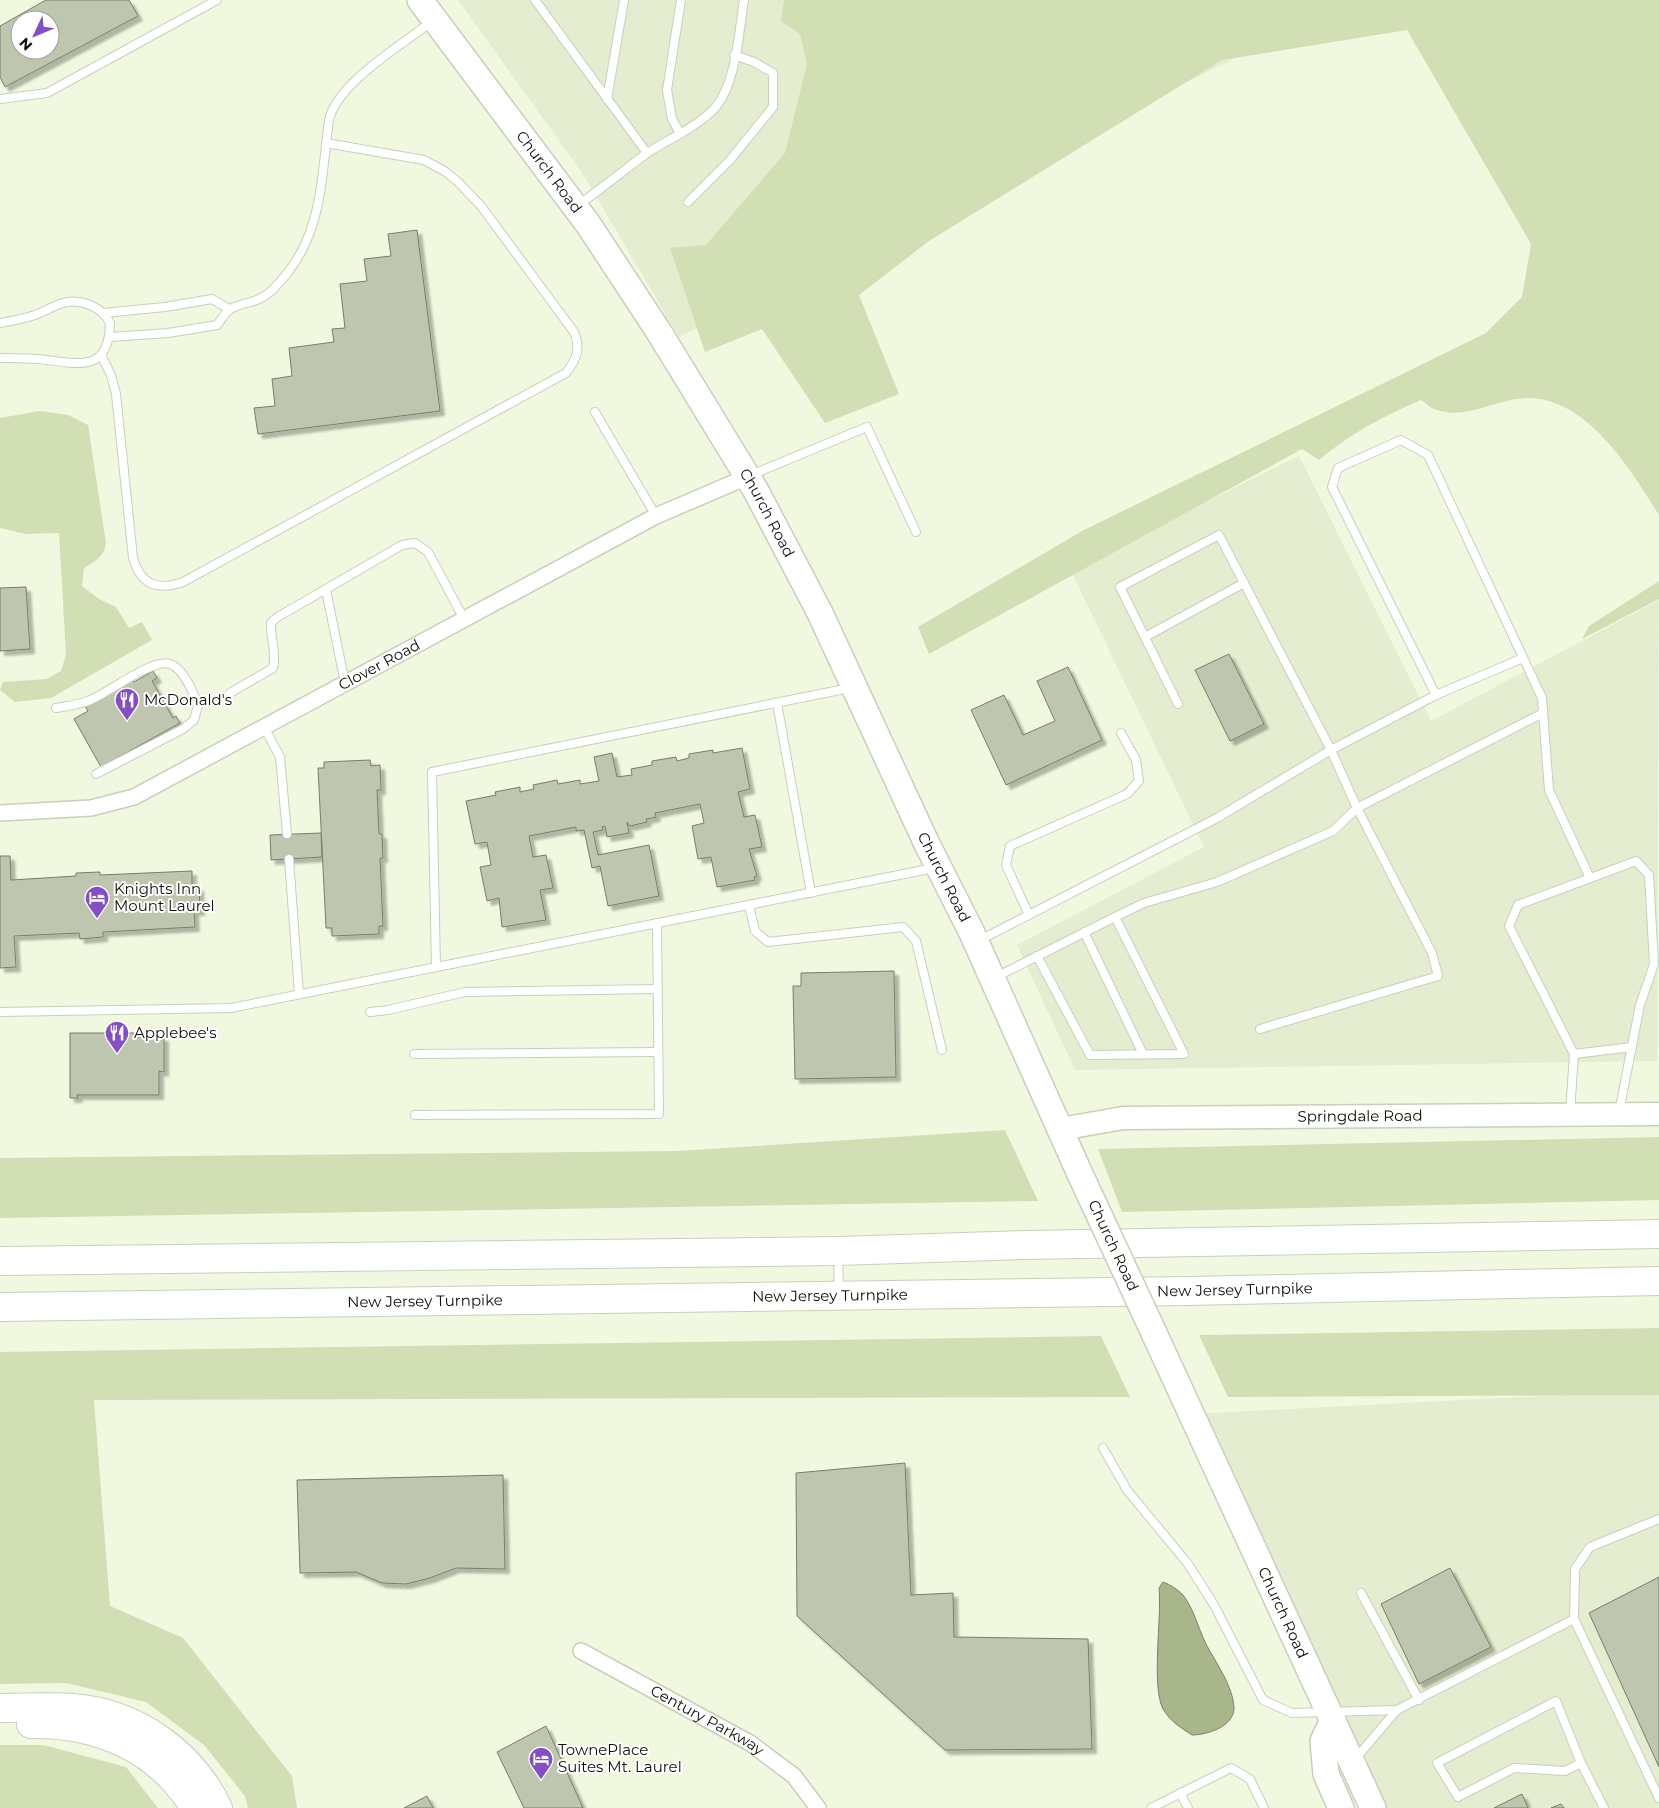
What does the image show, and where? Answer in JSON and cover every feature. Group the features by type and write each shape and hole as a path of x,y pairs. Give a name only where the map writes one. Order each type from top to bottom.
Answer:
{"highway":[{"path":"0,1261 838,1251 1034,1244 1659,1234"},
{"name":"New Jersey Turnpike","path":"0,1307 1659,1281"},
{"path":"0,1708 74,1708 113,1716 139,1727 178,1752 197,1772 218,1808"},
{"path":"0,1724 64,1726 90,1731 134,1747 173,1777 195,1808"}],"main road":[{"name":"Church Road","path":"420,0 575,207 659,332 747,477 799,570 939,868 976,942 1080,1174 1373,1808"},
{"name":"Springdale Road","path":"1061,1129 1124,1118 1659,1114"},
{"path":"1331,1716 1323,1742 1326,1774 1341,1808"}],"street":[{"name":"Clover Road","path":"0,813 91,808 134,797 656,516 747,477"},
{"name":"Century Parkway","path":"581,1651 725,1728 757,1748 794,1776 818,1808"}],"lane":[{"path":"0,99 46,94 217,0"},
{"path":"535,0 647,153"},
{"path":"607,99 624,0"},
{"path":"680,133 672,119 667,90 681,0"},
{"path":"575,207 647,153 680,133 716,106 730,78 744,0"},
{"path":"110,337 168,333 218,325 229,309 260,301 295,265 315,224 330,114 348,87 435,20"},
{"path":"688,202 730,160 773,107 772,73 754,62 734,55"},
{"path":"101,355 111,375 116,394 132,558 138,572 144,579 161,587 182,582 566,373 576,358 579,349 574,332 481,206 458,182 424,160 326,143"},
{"path":"104,313 165,307 212,299 229,309"},
{"path":"0,323 36,315 68,302 87,304 104,313 110,324 110,337 101,355 94,362 74,365 46,360 0,358"},
{"path":"595,412 656,516"},
{"path":"747,477 867,427 916,532"},
{"path":"1436,695 1332,487 1338,468 1401,440 1428,455 1542,698 1549,790 1590,878"},
{"path":"1178,704 1120,587 1219,534 1331,750 1357,808 1432,953 1438,976 1260,1029"},
{"path":"230,693 273,668 276,659 270,632 271,623 402,545 415,543 428,552 464,619"},
{"path":"1145,638 1244,583"},
{"path":"326,590 345,683"},
{"path":"976,942 1217,818 1331,750 1436,695 1523,658"},
{"path":"56,708 92,699 156,664 168,664 180,672 198,705 194,720 183,729 96,774"},
{"path":"436,967 432,772 854,687"},
{"path":"777,702 811,893"},
{"path":"992,978 1144,903 1217,882 1333,831 1357,808 1544,713"},
{"path":"264,727 280,757 287,834"},
{"path":"1028,915 1006,865 1010,846 1127,794 1139,781 1136,760 1121,733"},
{"path":"289,859 299,994"},
{"path":"1570,1115 1574,1054 1509,926 1518,905 1636,862 1649,875 1654,964 1640,1005 1619,1114"},
{"path":"0,1012 213,1009 299,994 939,868"},
{"path":"749,905 755,931 768,942 903,927 916,940 942,1050"},
{"path":"1037,956 1090,1054 1184,1054 1115,917"},
{"path":"415,1115 659,1114 658,923"},
{"path":"1084,932 1143,1054"},
{"path":"370,1012 388,1010 465,992 658,989"},
{"path":"0,1019 11,1012"},
{"path":"1574,1054 1632,1047"},
{"path":"414,1054 658,1052"},
{"path":"838,1251 840,1295"},
{"path":"1103,1448 1127,1490 1188,1564 1214,1605 1263,1700 1292,1713 1331,1716 1397,1710 1574,1619"},
{"path":"1659,1519 1590,1547 1575,1569 1574,1619 1659,1798"},
{"path":"1361,1593 1419,1700"},
{"path":"1580,1764 1565,1771 1514,1768 1458,1797 1437,1763 1556,1701 1580,1764 1604,1808"},
{"path":"1352,1762 1397,1710"},
{"path":"1151,1808 1231,1768 1250,1779 1264,1808"},
{"path":"1180,1794 1188,1808"}],"shaded area":[{"path":"458,0 1351,0 679,337 581,171"},
{"path":"784,0 1659,0 1659,515 1633,475 1601,435 1582,419 1562,406 1540,399 1516,399 1457,413 1437,410 1421,400 1367,426 1319,460 1302,449 929,654 918,627 1082,531 1486,333 1522,297 1531,244 1407,30 1222,60 929,241 859,295 899,394 825,423 762,329 705,352 670,248 706,245 785,153 807,64 800,34 781,21"},
{"path":"40,411 68,415 88,425 106,543 99,558 84,568 82,586 99,599 116,607 129,628 142,622 152,640 51,698 15,702 0,690 3,682 47,679 61,671 66,655 59,533 26,534 0,528 0,418"},
{"path":"1299,456 1431,721 1659,600 1657,1061 1075,1070 1017,945 1204,847 1070,569"},
{"path":"1659,581 1659,599 1582,639 1589,626"},
{"path":"1005,1130 1038,1201 0,1218 0,1158 677,1151"},
{"path":"1659,1137 1659,1200 1122,1212 1098,1149"},
{"path":"1659,1328 1659,1395 1228,1397 1199,1335"},
{"path":"1101,1336 1130,1397 94,1400 110,1606 183,1638 292,1776 297,1808 248,1808 245,1796 204,1745 146,1702 66,1683 0,1684 0,1352"},
{"path":"1659,1390 1659,1808 1374,1808 1191,1414"},
{"path":"1163,1582 1176,1589 1187,1600 1206,1644 1231,1691 1234,1708 1233,1715 1218,1729 1192,1735 1172,1721 1163,1709 1157,1668 1159,1588"},
{"path":"0,1745 43,1745 126,1767 158,1808 0,1808"}],"building":[{"path":"46,0 129,0 138,16 60,58 60,10 28,10"},
{"path":"10,20 10,60 56,60 5,87 0,77 0,26"},
{"path":"417,230 440,411 258,434 254,408 275,406 272,379 292,376 289,348 334,342 332,329 345,328 340,284 367,281 364,259 391,256 388,234"},
{"path":"26,587 30,649 0,651 0,588"},
{"path":"1229,654 1264,724 1230,741 1195,670"},
{"path":"1068,667 1102,740 1006,785 971,710 1004,695 1023,735 1055,721 1037,681"},
{"name":"McDonald's","path":"153,671 157,678 152,681 173,718 176,716 180,723 101,767 74,719 88,711 85,706 132,680 134,682"},
{"path":"742,748 750,789 738,792 744,817 755,815 762,847 749,849 757,876 754,877 755,880 717,887 711,857 698,859 692,826 704,823 700,804 655,813 656,817 646,819 647,822 630,826 627,822 629,833 607,837 605,826 602,827 603,830 593,832 598,855 649,845 659,896 608,906 600,866 592,868 584,830 576,831 576,827 529,836 533,857 546,855 553,888 540,890 546,920 502,927 499,898 487,901 480,867 491,865 487,842 475,844 466,801 496,795 495,792 520,787 520,792 534,789 533,785 557,780 558,784 580,780 580,784 599,781 594,757 612,753 617,777 632,775 631,769 652,765 652,761 676,757 677,761 689,758 689,754 713,750 713,753"},
{"path":"370,760 371,766 380,765 381,790 377,790 379,834 382,834 383,858 380,858 383,926 379,926 379,934 332,936 332,928 326,928 318,768 324,768 324,762"},
{"path":"321,833 322,857 271,860 270,835"},
{"name":"Knights Inn Mount Laurel","path":"0,856 10,856 11,880 76,876 76,873 100,872 100,875 192,871 192,887 199,887 200,911 194,911 195,927 103,932 103,937 80,939 79,933 14,936 16,967 0,968"},
{"path":"894,971 896,1077 795,1079 793,986 801,986 801,973"},
{"name":"Applebee's","path":"70,1033 134,1033 134,1037 164,1037 164,1072 159,1071 159,1095 77,1095 78,1098 70,1098"},
{"path":"905,1463 911,1595 953,1593 954,1637 1088,1639 1092,1749 945,1750 797,1616 796,1473"},
{"path":"503,1475 505,1569 456,1568 430,1578 406,1584 382,1583 356,1572 300,1573 297,1480"},
{"path":"1450,1568 1491,1647 1419,1684 1381,1604"},
{"path":"1659,1577 1659,1767 1589,1613"},
{"name":"TownePlace Suites Mt. Laurel","path":"546,1726 583,1808 524,1808 497,1752"},
{"path":"1522,1794 1528,1808 1494,1808"},
{"path":"427,1796 433,1808 404,1808"},
{"path":"1561,1804 1564,1808 1551,1808"}],"place":[{"name":"McDonald's","path":"127,721"},
{"name":"Knights Inn Mount Laurel","path":"97,919"},
{"name":"Applebee's","path":"117,1054"},
{"name":"TownePlace Suites Mt. Laurel","path":"541,1780"}]}
